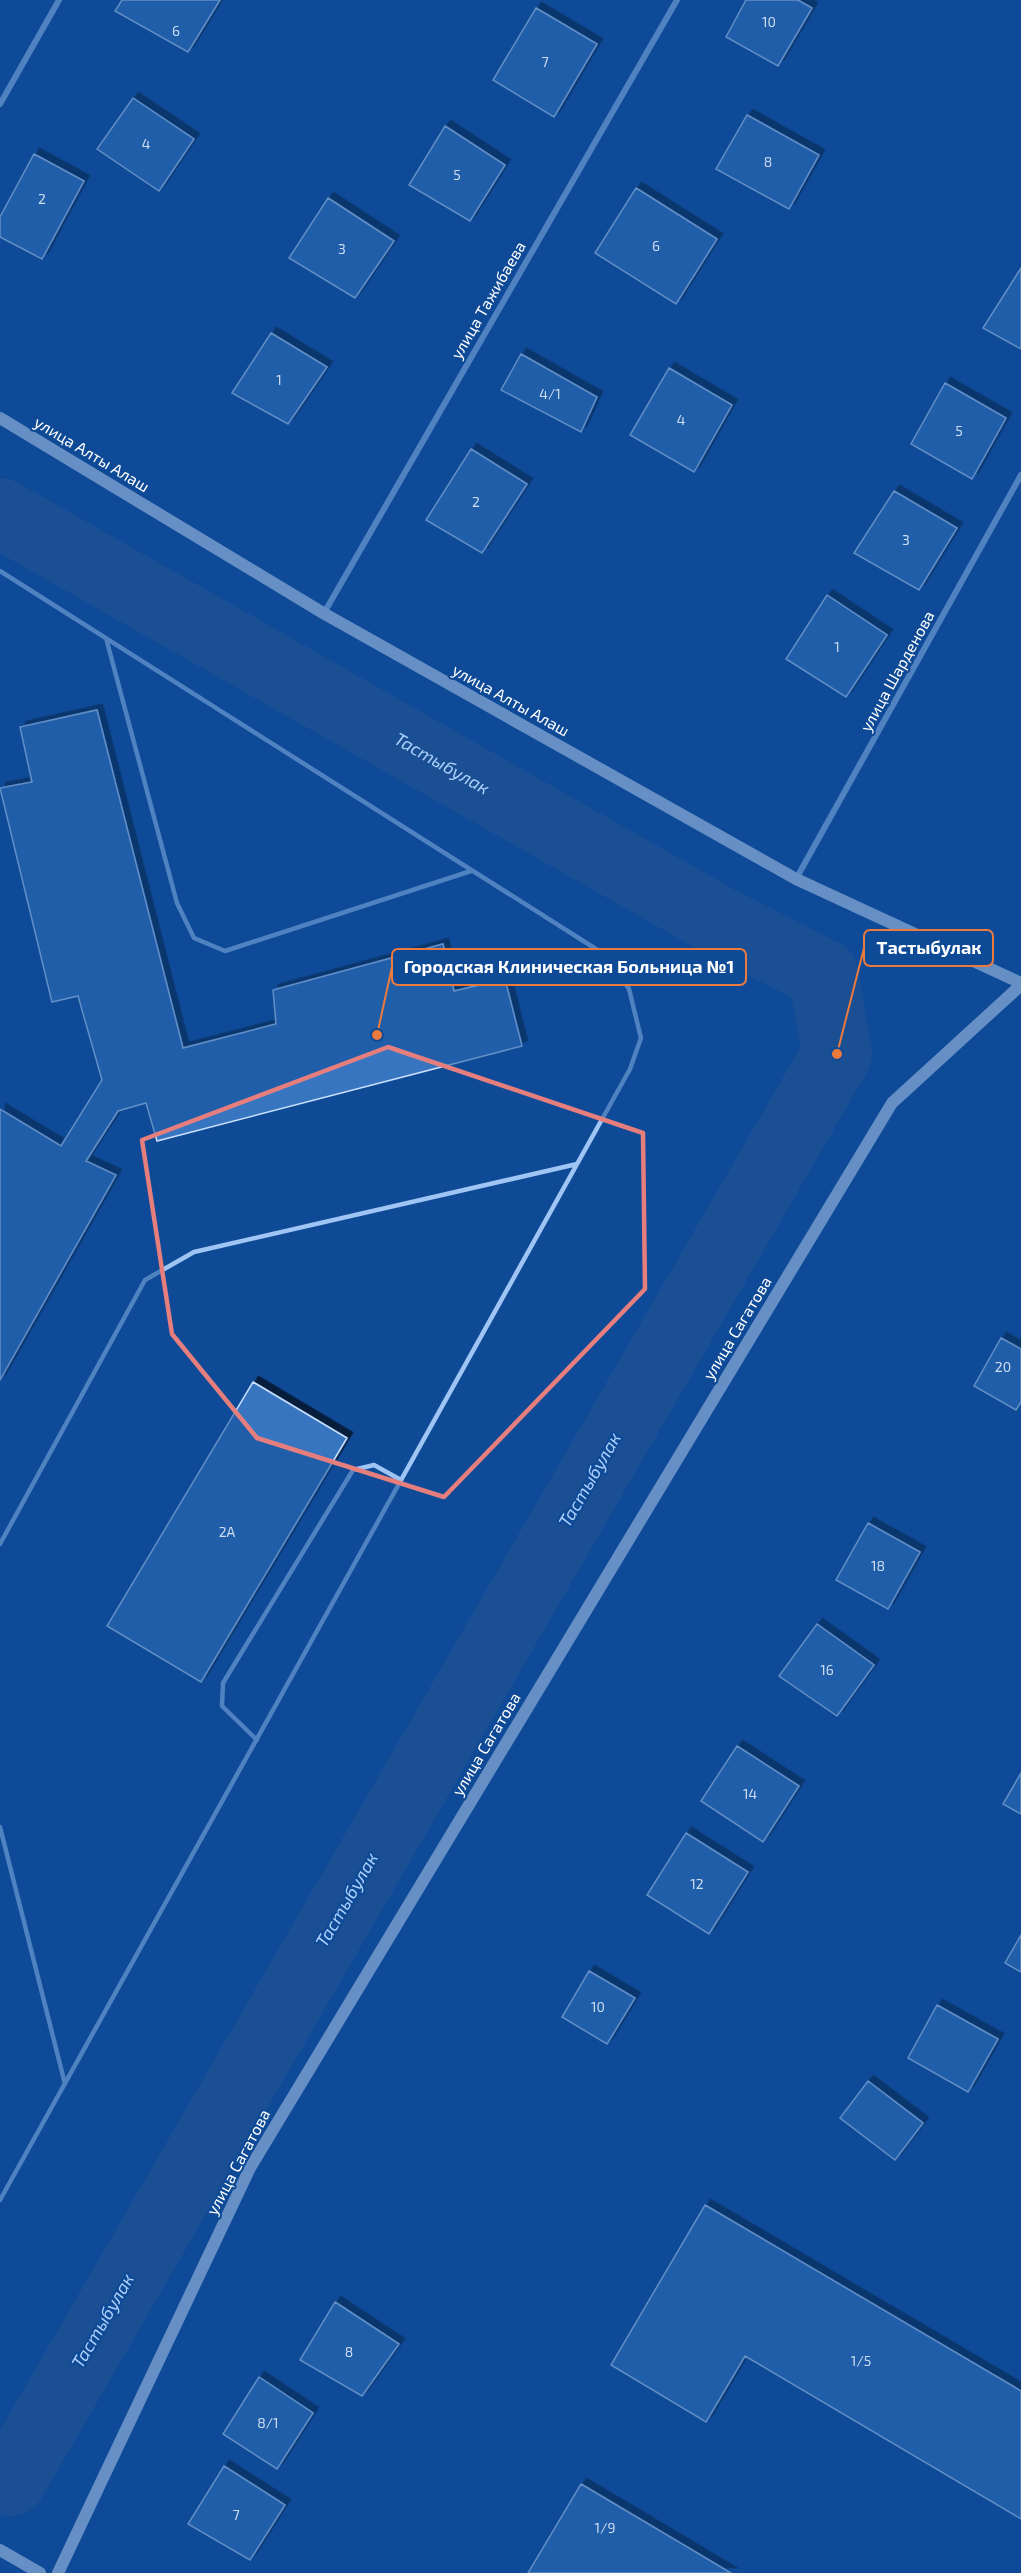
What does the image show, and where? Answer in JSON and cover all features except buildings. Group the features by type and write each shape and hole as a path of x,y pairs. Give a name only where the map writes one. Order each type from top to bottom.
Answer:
{"street":[{"path":"0,104 59,0"},
{"name":"улица Тажибаева","path":"323,614 677,0"},
{"name":"улица Алты Алаш","path":"0,418 323,614 796,879 1021,984"},
{"name":"улица Шарденова","path":"796,879 1021,475"},
{"name":"улица Сагатова","path":"58,2573 250,2168 892,1103 1021,984"},
{"path":"0,2550 40,2573"}],"lane":[{"path":"0,571 607,956 629,989 642,1038 630,1069 0,2200"},
{"path":"106,638 177,903 194,938 225,951 472,870"},
{"path":"0,1544 146,1280 194,1252 577,1164"},
{"path":"257,1740 222,1706 223,1683 352,1470 374,1465 401,1480"},
{"path":"0,1827 65,2084"}],"highlighted area":[{"path":"388,1047 643,1133 645,1289 444,1497 257,1438 172,1334 142,1140"}],"waterway":[{"name":"Тастыбулак","path":"0,513 717,920 823,974 837,1054 11,2481"}],"place":[{"name":"Городская Клиническая Больница №1","path":"377,1035"},
{"name":"Тастыбулак","path":"837,1054"}]}
